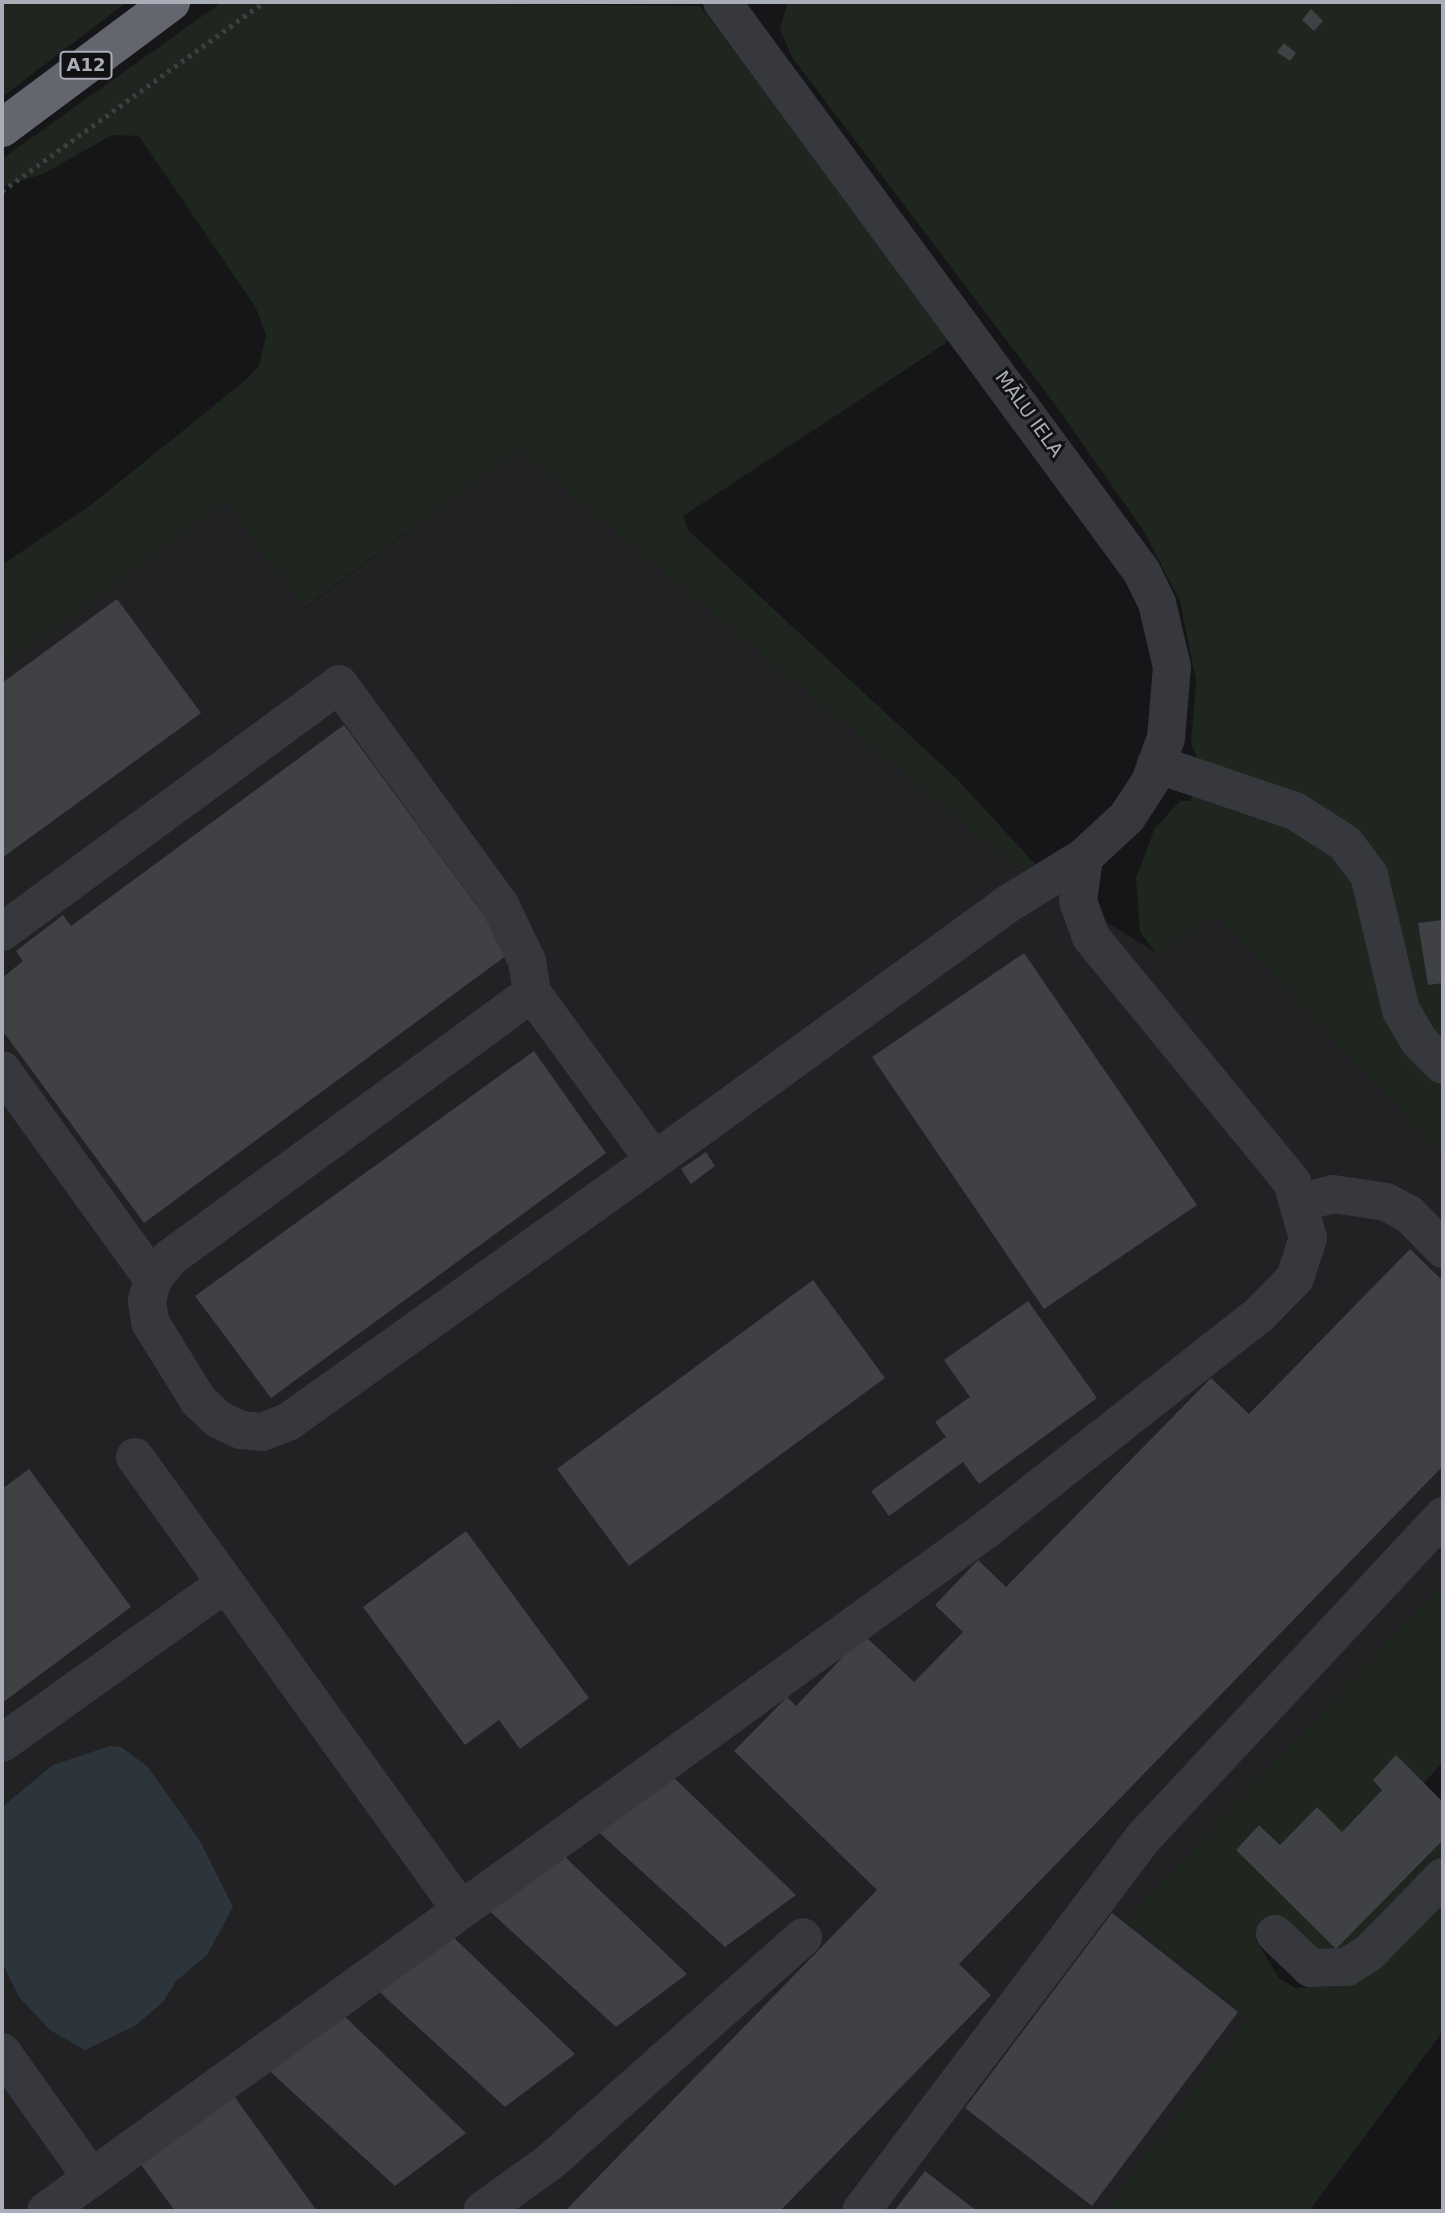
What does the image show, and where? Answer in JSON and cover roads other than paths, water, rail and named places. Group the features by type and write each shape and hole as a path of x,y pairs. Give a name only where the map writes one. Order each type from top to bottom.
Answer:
{"highway":[{"name":"A12","path":"2,128 171,2"}],"street":[{"name":"MĀLU IELA","path":"153,1279 147,1300 150,1322 198,1401 229,1424 262,1432 288,1422 1006,905 1084,857 1127,817 1156,764 1166,738 1172,667 1157,603 1142,572 736,6"},
{"path":"2,932 338,684 500,905 527,961 532,993 654,1160"},
{"path":"1156,764 1295,811 1345,843 1369,875 1401,1010 1418,1040 1443,1065"},
{"path":"46,2211 983,1532 1259,1315 1295,1278 1305,1258 1302,1202 1276,1159 1091,937 1078,901 1084,857"},
{"path":"2,1070 153,1279 170,1258 532,993"},
{"path":"1302,1202 1346,1194 1386,1202 1409,1214 1443,1249"},
{"path":"135,1457 461,1910"},
{"path":"861,2211 1144,1837 1443,1516"},
{"path":"2,1743 226,1583"},
{"path":"1275,1934 1311,1968 1347,1967 1370,1952 1443,1877"},
{"path":"482,2211 551,2161 803,1937"},
{"path":"2,2052 92,2178"}]}
